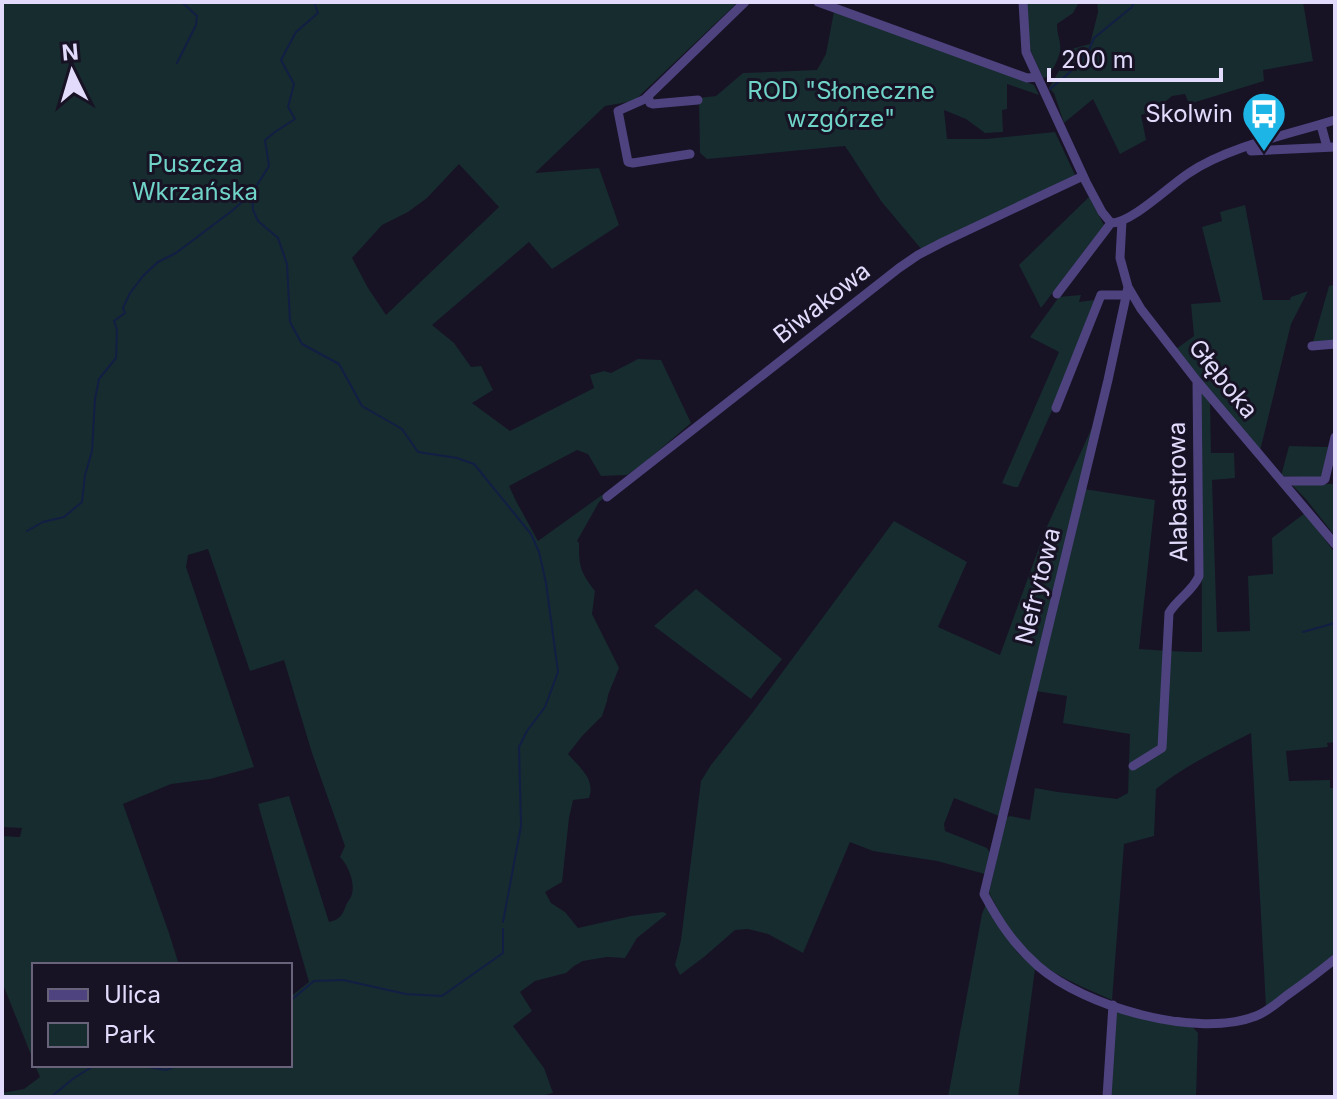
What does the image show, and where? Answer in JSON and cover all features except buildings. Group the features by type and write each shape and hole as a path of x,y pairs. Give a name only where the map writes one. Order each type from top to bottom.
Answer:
{"street":[{"path":"690,154 628,162 618,111 648,96 745,2"},
{"path":"818,2 842,6 1027,78 1037,77"},
{"path":"1023,2 1025,47 1037,77 1102,212 1116,222"},
{"path":"648,96 653,104 698,100"},
{"path":"1269,146 1335,120"},
{"path":"1057,294 1116,222 1145,206 1197,167 1232,152 1269,146 1331,147 1321,125"},
{"name":"Biwakowa","path":"607,497 918,255 1083,176"},
{"name":"Głęboka","path":"1116,222 1127,291 1197,381 1335,544"},
{"path":"1056,408 1101,295 1127,291"},
{"name":"Nefrytowa","path":"1113,1005 1074,990 1038,966 1008,935 984,894 1127,291"},
{"path":"1312,346 1335,344"},
{"name":"Alabastrowa","path":"1133,766 1162,748 1169,613 1197,583 1199,576 1197,381"},
{"path":"1282,481 1322,481 1334,442"},
{"path":"1107,1097 1113,1005 1159,1019 1207,1023 1244,1020 1265,1012 1335,959"}],"green space":[{"name":"Puszcza Wkrzańska","path":"2,2 738,2 634,101 605,106 535,173 599,168 619,225 552,269 529,242 432,325 454,343 471,367 481,366 493,390 472,403 510,431 594,388 590,375 604,371 611,373 638,359 661,360 691,423 627,475 601,476 588,454 577,450 509,486 538,541 602,495 607,495 599,502 577,541 581,568 595,591 592,614 619,668 602,716 568,754 585,774 591,791 589,798 573,800 562,882 545,892 551,903 565,912 578,928 631,916 667,914 637,938 625,958 583,961 566,973 535,981 520,992 532,1011 513,1026 544,1068 553,1093 538,1097 2,1097 2,1093 24,1089 40,1077 36,1067 292,1067 292,995 309,982 258,804 289,796 329,922 342,914 352,895 353,884 340,857 345,846 284,660 250,671 208,549 188,555 186,567 254,767 210,779 171,784 123,804 178,963 32,963 32,1057 2,982 2,836 20,837 22,828 2,827","holes":["459,164 499,207 386,315 352,258 382,225 427,198"]},
{"path":"1026,2 1079,2 1073,13 1057,24 1060,52 1048,77 1043,78 1030,49"},
{"path":"1097,2 1303,2 1313,61 1263,70 1264,81 1189,104 1185,94 1172,96 1155,110 1141,115 1146,140 1120,154 1093,99 1064,123 1054,93 1049,88 1068,50 1090,44 1098,12"},
{"name":"ROD \"Słoneczne wzgórze\"","path":"834,11 1034,85 1039,95 1007,84 1007,109 1002,110 1003,132 985,133 966,119 944,110 947,139 986,139 1055,132 1075,175 922,250 881,201 845,146 707,159 700,153 699,98 716,96 743,73 817,70 826,54"},
{"path":"1089,197 1104,225 1041,308 1019,265"},
{"path":"1245,205 1263,300 1290,300 1308,291 1291,324 1260,451 1176,349 1194,336 1191,304 1221,302 1202,227 1222,221 1220,212"},
{"path":"1335,285 1335,340 1313,342 1329,286"},
{"path":"1081,295 1079,302 1094,300 1066,379 1018,487 1002,483 1059,352 1030,337 1059,297"},
{"path":"1201,391 1210,403 1211,453 1234,453 1235,478 1212,480 1217,632 1250,631 1248,576 1273,574 1272,538 1305,513 1335,553 1335,742 1327,743 1328,747 1286,751 1289,781 1330,780 1330,788 1335,788 1335,956 1266,1007 1251,733 1190,766 1156,789 1154,836 1124,844 1112,1000 1056,973 1025,951 1009,931 989,893 1006,818 1030,820 1035,788 1117,799 1128,793 1130,734 1063,723 1067,696 1036,691 1084,489 1155,500 1139,649 1202,652"},
{"path":"1095,421 999,816 954,798 944,824 945,831 987,848 990,853 985,874 937,861 873,851 850,842 803,953 768,934 748,929 735,930 680,975 675,965 681,940 701,781 711,765 894,521 967,562 938,627 1000,655 1045,531"},
{"path":"1289,446 1328,447 1320,478 1281,476"},
{"path":"1290,483 1335,484 1335,536 1305,498"},
{"path":"696,589 782,659 751,699 654,626"},
{"path":"986,904 1017,952 1035,969 1018,1097 948,1097 982,914"},
{"path":"1115,1011 1191,1025 1198,1033 1196,1097 1110,1097"}],"waterway":[{"path":"177,63 196,25 197,16 182,2"},
{"path":"314,2 318,13 296,32 281,60 294,84 288,107 295,119 265,140 269,166 252,193 253,210 258,221 278,238 287,264 290,322 302,344 339,364 362,406 402,429 418,452 474,464 531,534 546,583 558,672 545,707 519,747 521,826 503,922"},
{"path":"1050,89 1088,52 1094,38 1134,2"},
{"path":"27,531 43,522 64,517 82,502 92,451 99,379 116,358 117,330 114,321 125,313 123,308 130,293 158,262 176,253 252,193"},
{"path":"1303,632 1335,623"},
{"path":"292,999 314,981 343,980 406,994 442,996 503,953 503,929"},
{"path":"51,1097 92,1067"},
{"path":"148,1067 166,1070 174,1067"}],"place":[{"name":"Skolwin","path":"1264,153"}]}
